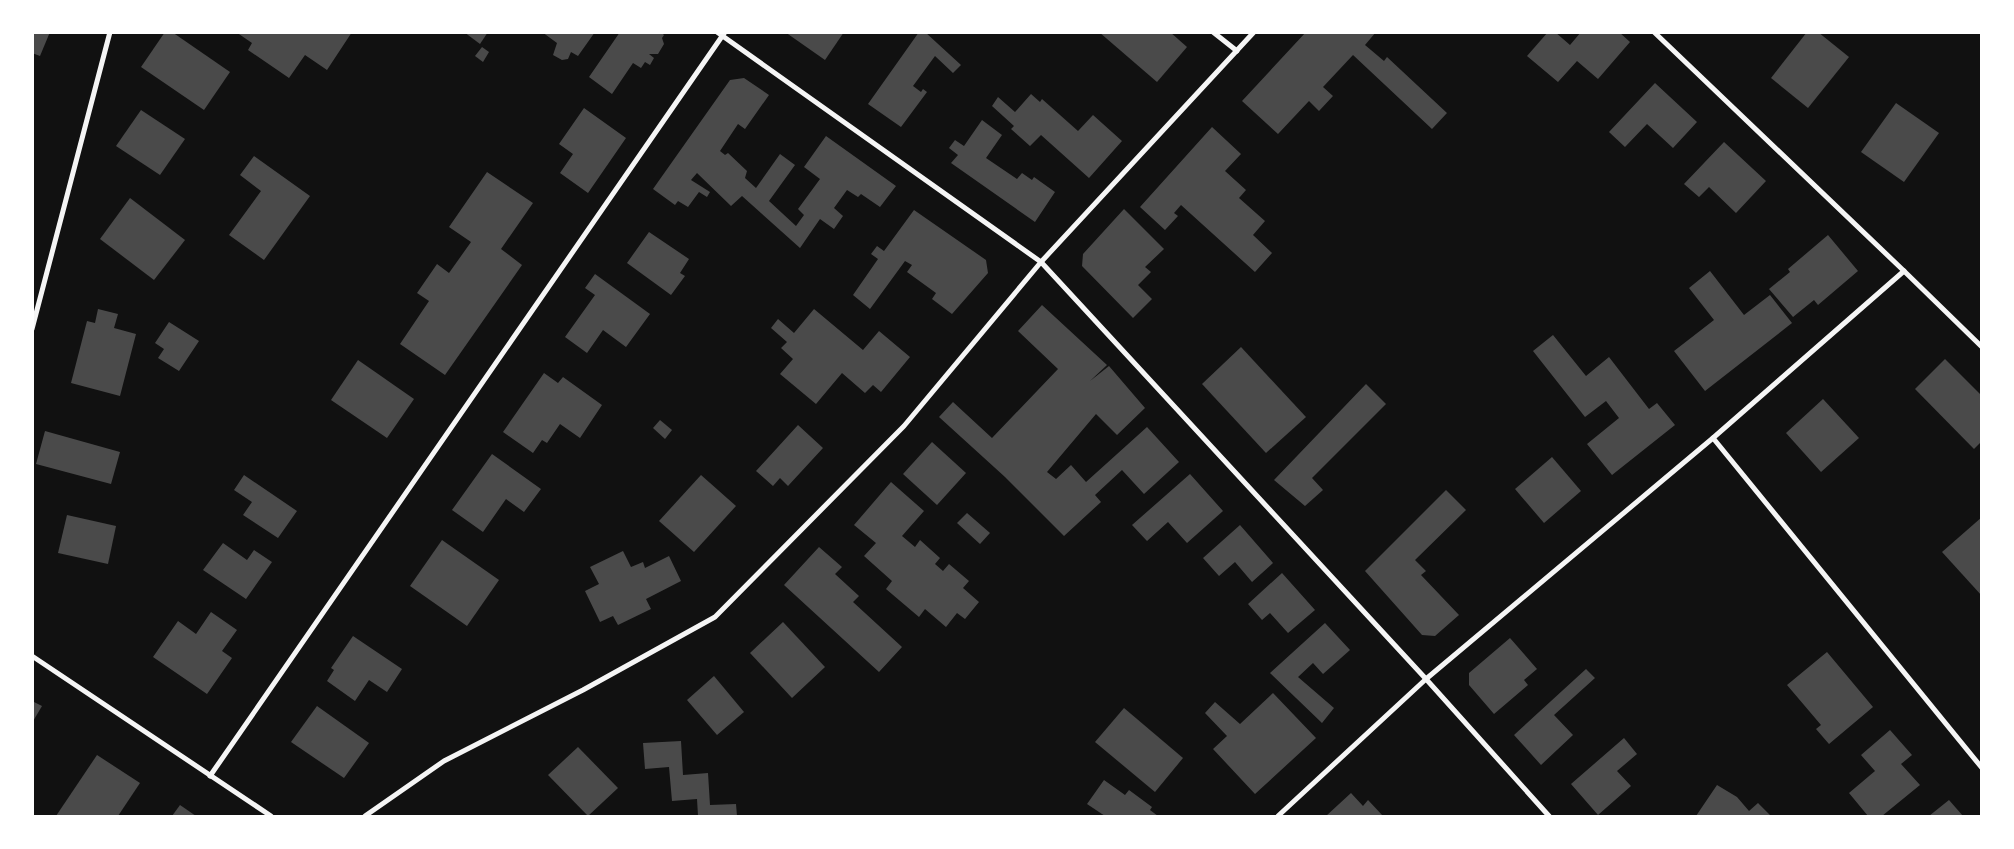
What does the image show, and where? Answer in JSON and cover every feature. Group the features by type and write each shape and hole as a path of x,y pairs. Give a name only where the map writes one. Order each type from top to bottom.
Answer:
{"street":[{"path":"32,330 110,32"},
{"path":"1213,32 1237,51"},
{"path":"365,816 444,761 582,690 715,617 904,426 1041,262 1254,32"},
{"path":"1654,32 1982,347"},
{"path":"210,776 721,34 1041,262 1426,679 1549,816"},
{"path":"1278,816 1426,679 1713,438 1904,271"},
{"path":"1713,438 1982,768"},
{"path":"32,656 271,816"}],"building":[{"path":"32,32 50,32 40,56 32,53"},
{"path":"165,32 172,32 230,72 204,110 141,67"},
{"path":"236,32 352,32 327,70 305,55 289,78 248,50 252,43"},
{"path":"464,32 488,32 480,44"},
{"path":"542,32 595,32 578,56 571,52 568,59 562,60 553,55 557,43"},
{"path":"620,32 661,32 664,35 662,38 664,44 658,54 649,54 654,58 650,65 645,62 641,68 633,63 612,94 589,77"},
{"path":"785,32 844,32 825,60"},
{"path":"919,32 925,32 961,65 953,73 935,56 913,86 921,92 923,89 927,92 901,127 868,104"},
{"path":"1099,32 1170,32 1187,47 1157,82"},
{"path":"1306,32 1376,32 1365,45 1384,61 1387,57 1447,113 1432,129 1353,55 1323,87 1333,96 1319,111 1309,101 1278,134 1242,101"},
{"path":"1548,32 1555,32 1570,45 1581,32 1619,32 1630,42 1598,79 1577,61 1558,82 1527,56"},
{"path":"1807,32 1818,32 1849,57 1808,108 1771,78"},
{"path":"482,47 489,52 483,62 475,56"},
{"path":"744,78 769,95 745,129 738,124 720,151 725,155 728,153 747,171 745,178 756,188 780,154 795,165 769,201 796,226 804,215 798,209 820,179 804,167 826,136 896,186 880,207 861,194 858,197 847,190 834,208 843,216 834,229 820,219 800,248 742,196 731,206 697,173 691,180 710,192 707,197 699,192 688,207 678,201 675,205 653,189 730,80"},
{"path":"1655,83 1697,122 1673,148 1647,124 1625,147 1609,132"},
{"path":"1031,94 1040,102 1042,99 1078,131 1093,115 1122,141 1089,178 1041,135 1030,146 1011,129 1014,126 992,106 998,97 1015,112"},
{"path":"1896,103 1939,133 1904,182 1861,152"},
{"path":"584,108 626,138 588,193 560,173 573,154 559,144"},
{"path":"141,110 185,139 160,175 116,146"},
{"path":"982,120 1002,135 986,158 1017,179 1022,173 1032,180 1034,177 1055,192 1035,222 951,163 958,155 949,148 955,140 964,146"},
{"path":"1212,127 1241,154 1225,171 1246,190 1239,198 1265,221 1253,235 1272,253 1255,272 1181,205 1174,213 1178,216 1165,230 1140,207"},
{"path":"1724,142 1766,181 1736,213 1709,187 1699,197 1684,184"},
{"path":"254,156 310,196 264,260 229,235 261,191 240,175"},
{"path":"487,172 533,203 501,249 522,265 445,375 400,344 429,301 417,293 437,264 449,273 471,242 449,227"},
{"path":"130,198 185,240 154,280 100,239"},
{"path":"1124,209 1164,249 1145,267 1151,272 1138,285 1152,299 1133,318 1082,266 1083,254"},
{"path":"914,210 986,260 988,273 952,314 932,299 936,293 907,272 912,265 905,261 870,309 853,295 878,259 871,254 877,246 884,251"},
{"path":"649,232 689,259 680,273 685,276 671,295 627,263"},
{"path":"1828,235 1858,271 1818,305 1814,300 1793,317 1769,289 1790,272 1788,269"},
{"path":"1710,271 1744,315 1770,295 1792,323 1705,391 1674,351 1714,320 1689,288"},
{"path":"595,274 650,314 626,347 603,330 587,353 565,337 595,295 585,288"},
{"path":"1042,305 1107,365 1090,381 1109,366 1145,408 1117,435 1096,414 1047,472 1056,479 1071,465 1086,482 1147,427 1179,462 1144,494 1122,470 1095,495 1101,502 1064,536 1005,477 939,417 953,402 992,438 1058,369 1018,331"},
{"path":"98,309 118,314 114,328 136,334 120,396 71,383 87,321 95,323"},
{"path":"814,309 863,350 879,331 910,357 881,392 873,385 865,393 842,373 816,404 780,374 793,359 781,348 787,342 771,328 778,319 794,333"},
{"path":"169,322 199,341 179,371 158,358 164,349 155,343"},
{"path":"1553,335 1586,376 1609,357 1649,409 1657,403 1675,425 1612,475 1587,444 1619,418 1606,401 1585,417 1533,351"},
{"path":"1241,347 1306,417 1266,453 1202,384"},
{"path":"1945,359 1982,396 1982,441 1974,449 1915,389"},
{"path":"358,360 414,399 387,438 331,400"},
{"path":"544,373 558,383 563,377 602,405 580,438 560,424 547,443 542,440 533,453 503,432"},
{"path":"1366,384 1386,404 1312,478 1323,490 1305,506 1274,480"},
{"path":"1823,399 1859,438 1821,472 1786,433"},
{"path":"660,420 672,430 665,439 653,428"},
{"path":"798,425 823,448 788,486 780,478 773,486 756,471"},
{"path":"45,431 120,452 111,484 36,464"},
{"path":"932,442 966,473 937,505 903,474"},
{"path":"492,454 541,489 524,512 506,499 483,532 452,510"},
{"path":"1552,457 1581,491 1544,523 1515,489"},
{"path":"1190,474 1223,511 1187,543 1168,522 1147,541 1132,525"},
{"path":"244,475 297,511 278,538 243,515 252,502 234,490"},
{"path":"701,475 736,506 694,552 659,521"},
{"path":"891,482 924,511 902,536 915,547 920,540 940,558 935,564 943,571 949,564 969,581 963,588 979,602 965,619 957,613 946,627 925,609 919,617 886,589 892,581 864,556 876,543 854,525"},
{"path":"1446,490 1466,510 1415,560 1426,571 1421,575 1459,615 1435,636 1422,635 1365,571"},
{"path":"967,513 990,533 980,544 957,523"},
{"path":"67,515 116,526 108,564 58,553"},
{"path":"1982,517 1982,596 1942,552"},
{"path":"1240,525 1273,563 1252,582 1235,562 1219,576 1203,558"},
{"path":"442,540 499,580 467,626 410,586"},
{"path":"223,543 247,560 254,550 272,562 246,599 203,570"},
{"path":"819,547 842,567 835,574 859,596 853,602 902,647 879,672 784,585"},
{"path":"623,551 631,567 643,562 645,568 669,556 681,581 646,599 651,609 618,625 613,616 600,622 585,591 599,584 590,567"},
{"path":"1282,573 1315,610 1288,633 1270,613 1262,620 1248,604"},
{"path":"211,612 237,630 222,651 232,658 207,694 153,657 178,621 196,634"},
{"path":"783,622 825,667 792,698 750,653"},
{"path":"1325,623 1350,650 1323,674 1313,663 1298,677 1334,708 1322,723 1270,673"},
{"path":"353,636 402,669 387,692 369,680 355,701 327,681 334,670 331,668"},
{"path":"1510,638 1537,669 1524,680 1528,685 1494,714 1469,685 1469,673"},
{"path":"1827,652 1873,707 1829,744 1816,729 1821,725 1787,685"},
{"path":"1586,669 1595,678 1554,715 1573,735 1541,765 1514,735"},
{"path":"714,676 744,712 717,735 687,700"},
{"path":"1273,693 1316,738 1255,794 1213,749 1227,736 1205,713 1215,702 1240,724"},
{"path":"32,701 42,706 32,723"},
{"path":"317,706 369,743 344,778 291,742"},
{"path":"1124,708 1183,758 1155,792 1095,742"},
{"path":"1890,730 1912,755 1901,764 1920,785 1882,816 1868,816 1849,793 1875,771 1861,755"},
{"path":"1624,738 1637,754 1617,771 1631,786 1598,815 1571,784"},
{"path":"681,741 683,775 708,773 710,805 736,804 737,816 698,816 697,799 672,801 669,767 645,769 643,743"},
{"path":"578,747 618,788 588,816 548,775"},
{"path":"97,755 140,783 118,816 56,816"},
{"path":"1104,780 1125,795 1129,790 1152,807 1150,810 1158,816 1105,816 1087,804"},
{"path":"1717,785 1737,797 1749,811 1758,803 1771,816 1696,816"},
{"path":"1351,793 1363,806 1368,800 1383,816 1326,816"},
{"path":"1949,800 1963,816 1929,816"},
{"path":"180,805 196,816 172,816"}]}
